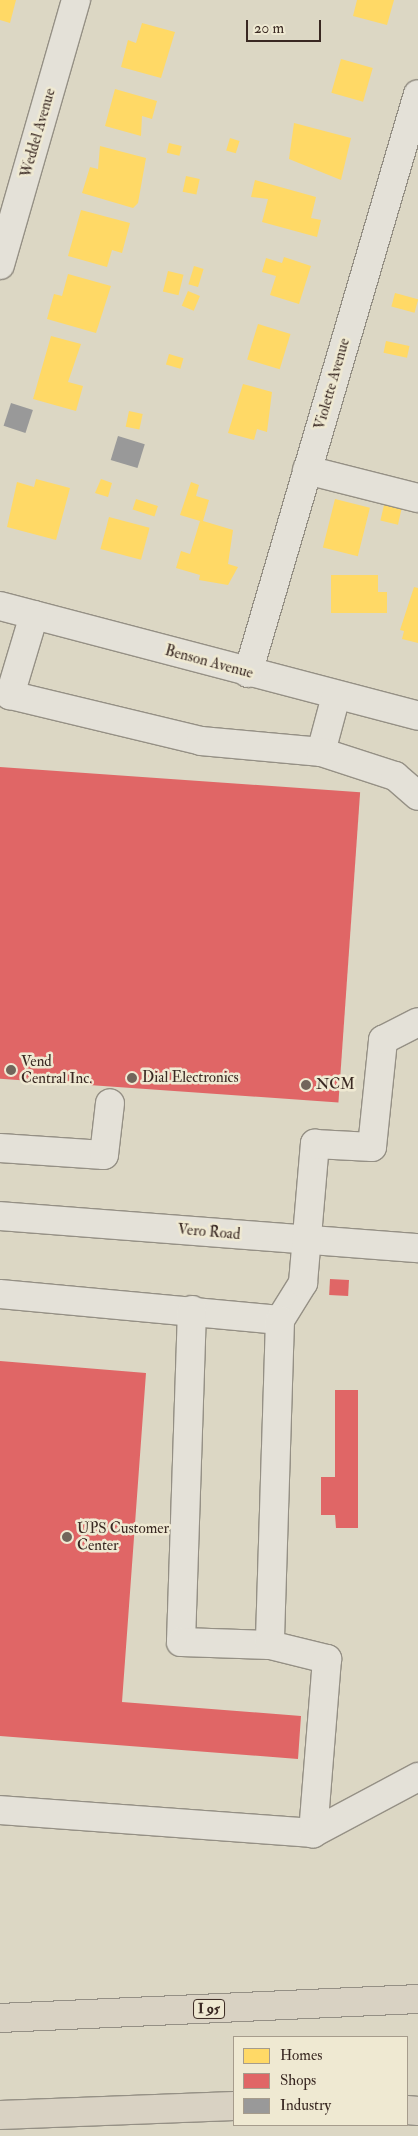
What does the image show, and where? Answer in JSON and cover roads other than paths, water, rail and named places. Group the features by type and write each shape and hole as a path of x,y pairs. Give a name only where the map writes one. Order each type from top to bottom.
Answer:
{"highway":[{"name":"I 95","path":"0,2018 418,1999"},
{"path":"0,2115 233,2106"}],"street":[{"name":"Weddel Avenue","path":"0,265 76,0"},
{"name":"Violette Avenue","path":"248,673 418,94"},
{"path":"307,470 418,498"},
{"name":"Benson Avenue","path":"0,606 248,673 418,716"},
{"path":"34,615 5,694 201,740 322,752 395,776 418,796"},
{"path":"322,752 336,696"},
{"path":"270,1645 280,1320 303,1283 315,1144 372,1147 383,1040 418,1022"},
{"path":"0,1148 104,1156 110,1103"},
{"name":"Vero Road","path":"0,1216 418,1248"},
{"path":"0,1294 192,1310 280,1320"},
{"path":"192,1310 181,1642 270,1645 326,1659 313,1833"},
{"path":"0,1810 313,1833 418,1778"}],"place":[{"name":"Vend Central Inc.","path":"11,1070"},
{"name":"Dial Electronics","path":"132,1078"},
{"name":"NCM","path":"306,1085"},
{"name":"UPS Customer Center","path":"67,1537"}]}
